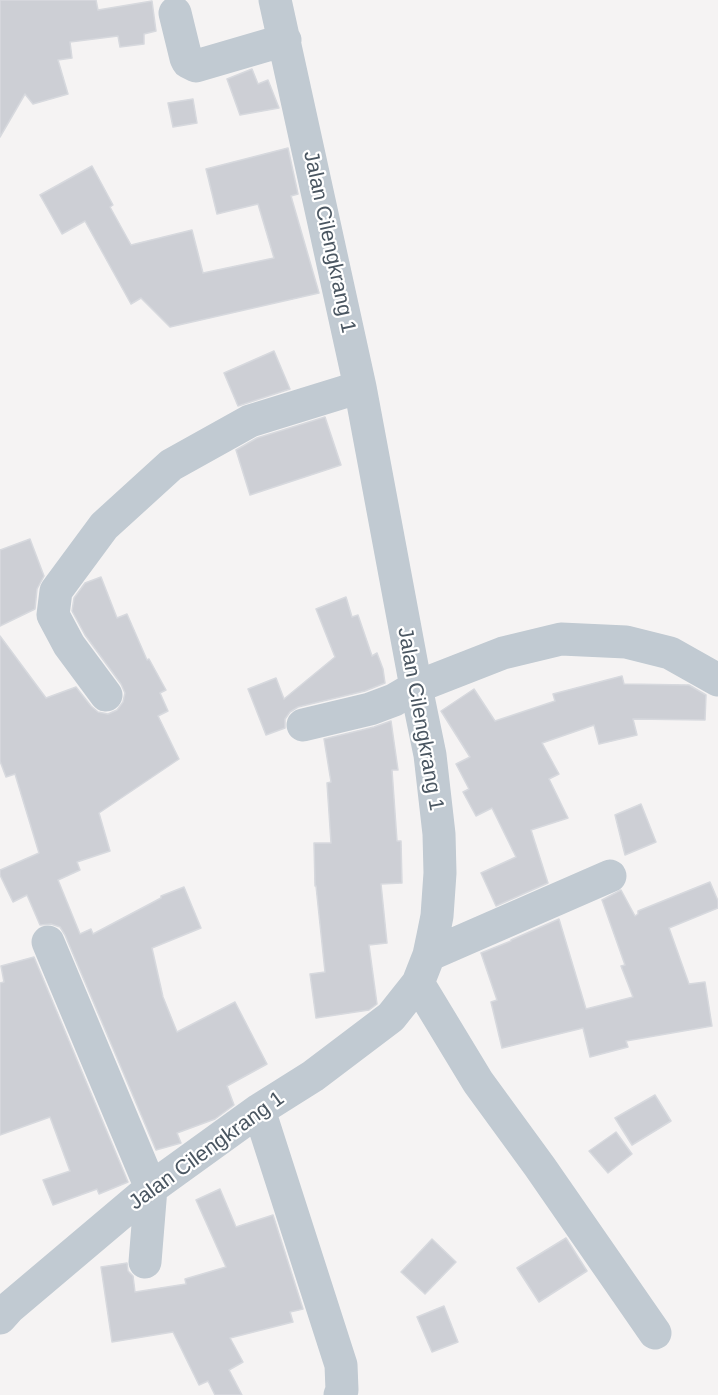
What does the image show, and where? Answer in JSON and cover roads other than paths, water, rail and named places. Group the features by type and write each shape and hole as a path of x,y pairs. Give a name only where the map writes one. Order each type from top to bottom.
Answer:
{"street":[{"name":"Jalan Cilengkrang 1","path":"0,1318 151,1188 259,1110 313,1076 391,1017 424,969 437,916 440,873 439,834 430,755 360,387 275,0"},
{"path":"175,13 186,58 188,62 196,66 285,40"},
{"path":"106,696 69,645 53,615 56,591 104,526 171,465 250,421 360,387"},
{"path":"303,725 369,709 394,700 416,687 503,653 561,639 626,642 670,653 718,680"},
{"path":"610,876 424,969 478,1082 655,1333"},
{"path":"48,942 151,1188 145,1262"},
{"path":"259,1110 341,1365 342,1390 340,1395"}]}
